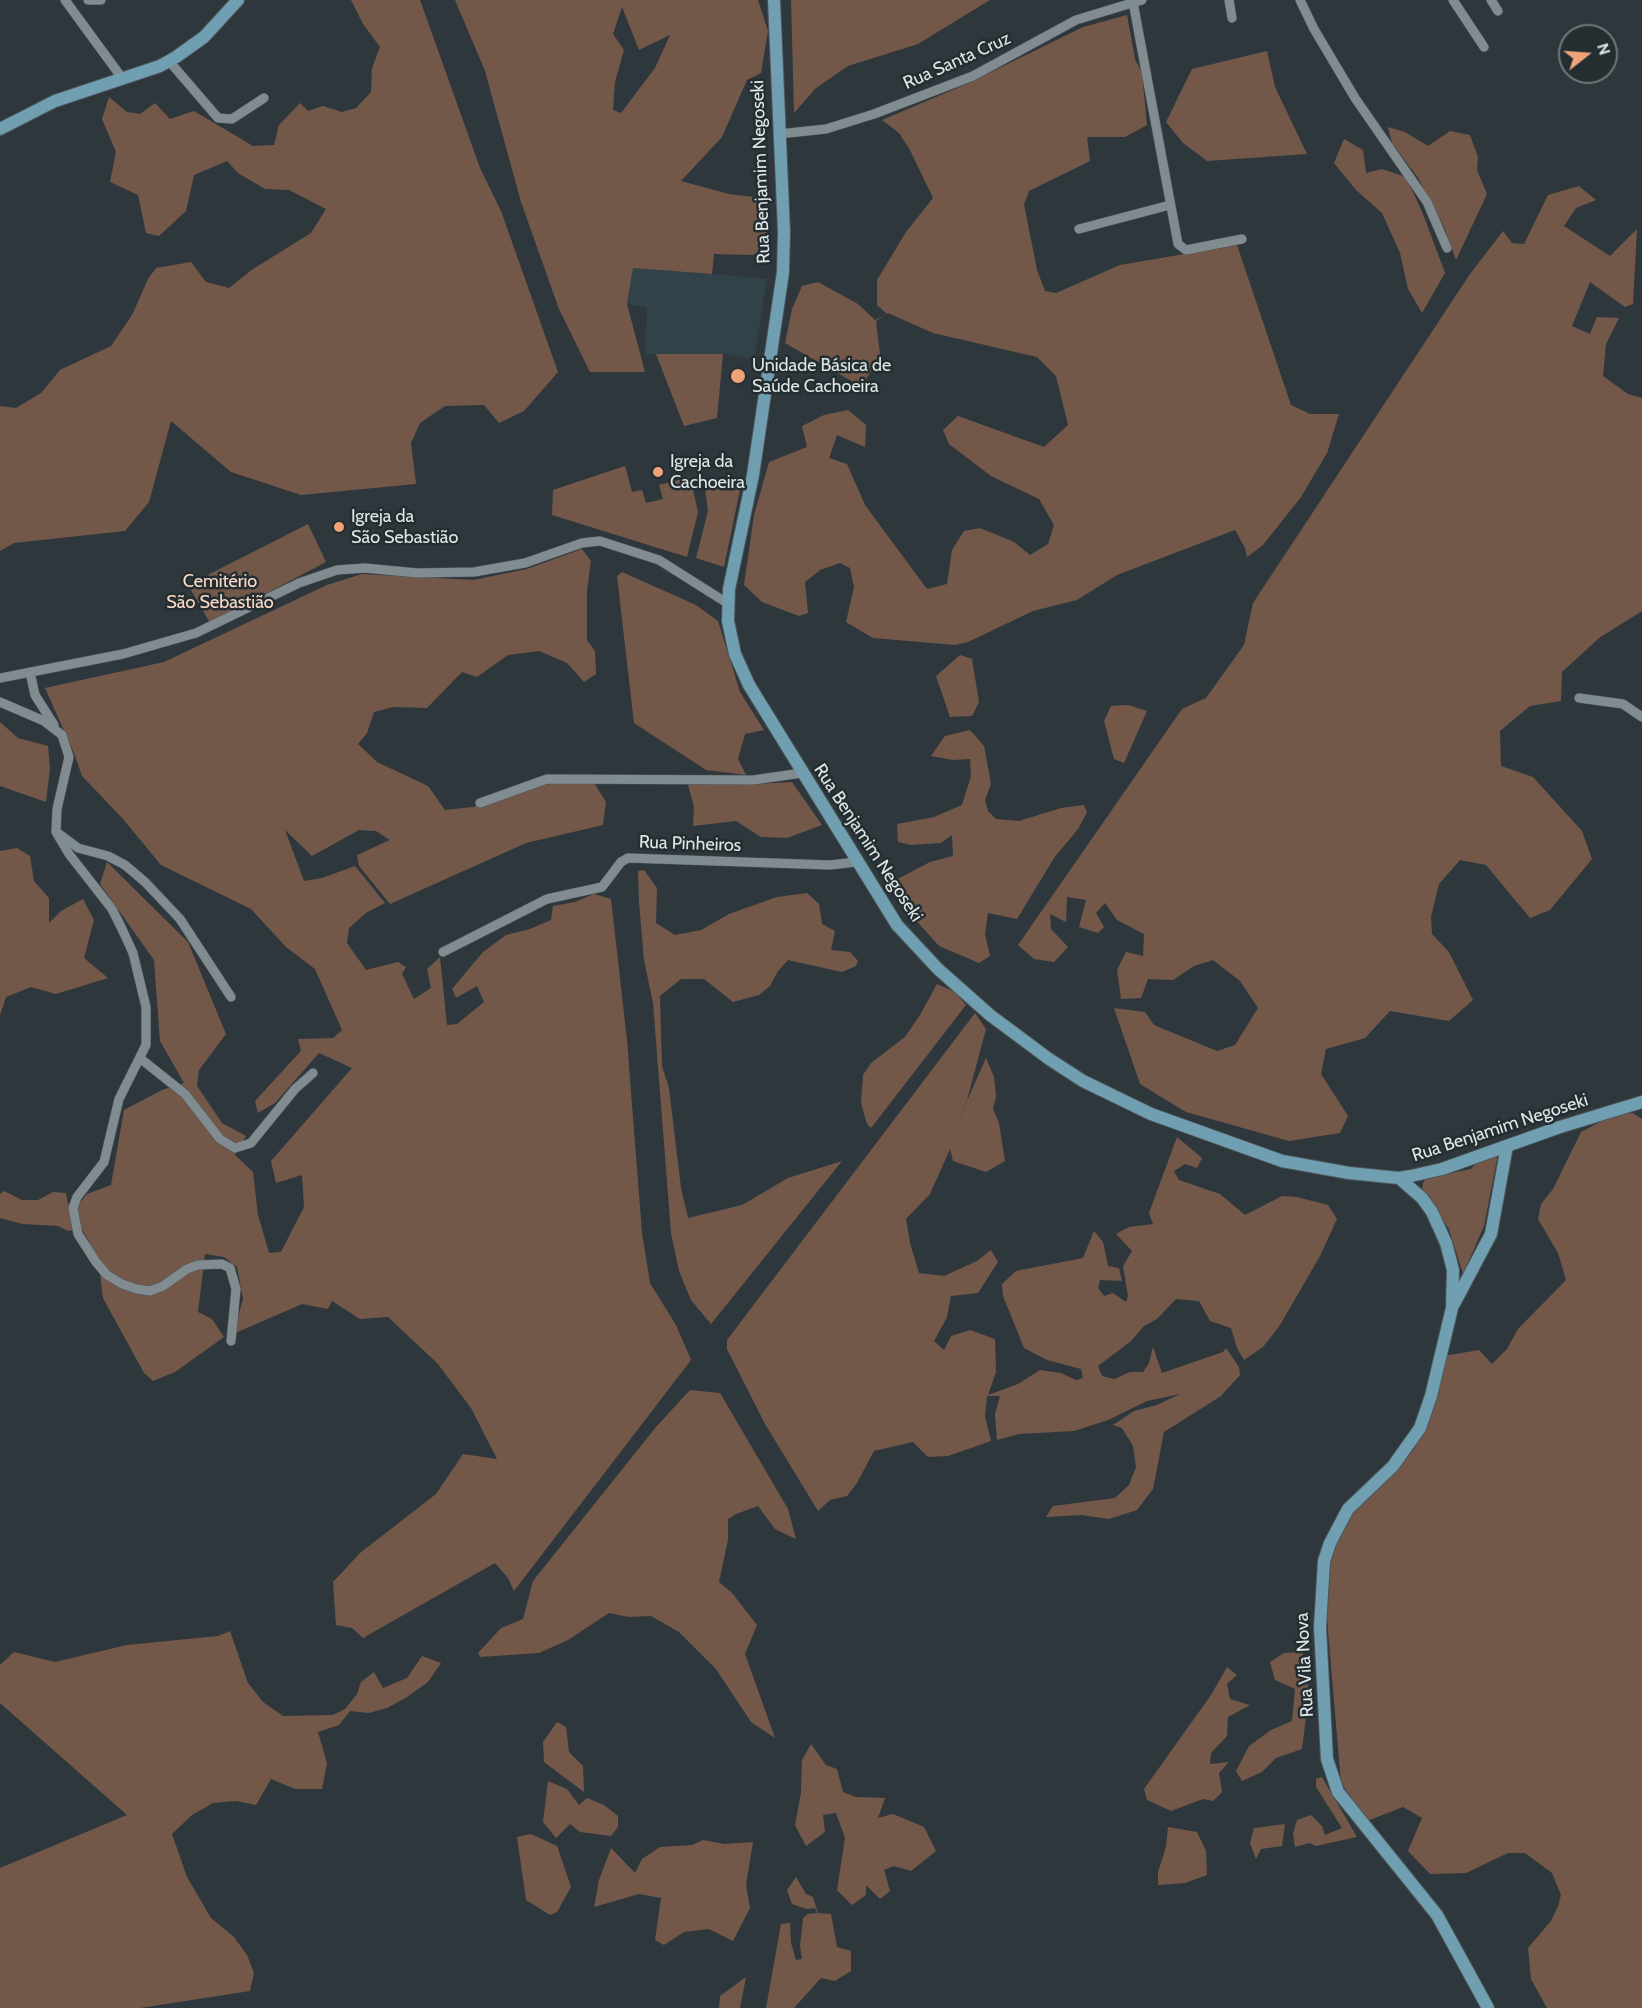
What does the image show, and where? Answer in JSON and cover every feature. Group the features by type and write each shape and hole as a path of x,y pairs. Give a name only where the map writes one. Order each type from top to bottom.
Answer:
{"main road":[{"path":"0,129 55,101 169,61 204,37 238,0"},
{"name":"Rua Benjamim Negoseki","path":"772,3 783,272 753,476 728,603 731,639 740,668 856,862 897,925 938,969 1017,1036 1083,1081 1151,1114 1264,1156 1314,1168 1398,1178 1442,1169 1642,1102"},
{"name":"Rua Vila Nova","path":"1452,1308 1478,1263 1491,1234 1507,1146"},
{"name":"Rua Vila Nova","path":"1398,1178 1422,1198 1446,1243 1453,1270 1452,1308 1431,1396 1420,1428 1393,1466 1348,1509 1330,1543 1321,1582 1321,1645 1327,1759 1338,1792 1437,1915 1488,2008"}],"street":[{"path":"65,0 123,78"},
{"path":"88,0 101,0"},
{"path":"1229,0 1232,18"},
{"path":"1300,0 1314,29 1355,98 1426,202 1447,248"},
{"path":"1453,0 1484,47"},
{"path":"1491,0 1498,11"},
{"path":"1138,1 1176,238 1181,248 1186,250 1242,239"},
{"name":"Rua Santa Cruz","path":"779,134 826,129 874,114 973,76 1076,20 1138,1"},
{"path":"169,61 218,118 232,119 264,98"},
{"path":"1079,229 1170,205"},
{"path":"0,678 123,654 196,633 299,583 337,570 365,568 417,573 474,572 525,563 568,546 600,541 659,560 728,603"},
{"path":"30,672 35,695 62,735 69,757 57,809 56,832 69,854 112,909 132,953 146,1007 148,1028 141,1059 119,1099 104,1162 77,1197 73,1208 74,1221 78,1234 96,1263 107,1275 137,1289 150,1291 163,1286 187,1269 198,1265 222,1264 230,1268 236,1289 231,1341"},
{"path":"1579,698 1623,704 1642,717"},
{"path":"0,702 55,727"},
{"path":"480,802 547,779 753,780 802,773"},
{"path":"56,832 78,848 108,856 125,865 145,882 180,919 231,997"},
{"name":"Rua Pinheiros","path":"443,952 547,899 602,887 621,862 628,858 830,865 856,862"},
{"path":"141,1059 185,1094 220,1139 235,1148 251,1143 295,1089 313,1073"}],"shaded area":[{"path":"633,267 767,279 754,359 723,354 645,354 647,308 627,304"}],"green space":[{"path":"351,0 420,0 480,168 501,211 558,372 524,411 499,423 484,405 445,406 420,423 411,443 416,484 301,495 231,472 171,421 149,502 125,531 14,543 0,551 0,406 16,408 41,393 60,370 111,346 132,315 148,279 156,268 191,262 206,282 229,288 253,269 311,233 326,209 289,190 265,189 238,173 227,161 194,175 186,211 159,236 146,233 138,195 110,182 116,152 102,119 109,97 127,112 140,114 155,103 170,119 194,111 253,146 274,145 279,125 300,103 308,111 323,106 342,112 356,108 371,92 372,68 380,47 363,24"},
{"path":"455,0 758,0 768,31 761,73 747,80 722,137 681,181 729,194 770,199 766,249 752,255 714,254 712,274 633,268 627,304 645,372 590,372 559,309 521,202 485,71","holes":["622,7 639,50 670,35 655,68 621,113 613,110 615,82 624,50 613,34"]},
{"path":"791,0 990,0 918,44 848,66 816,88 794,113"},
{"path":"1127,15 1135,59 1142,73 1147,125 1125,137 1087,137 1090,161 1029,191 1024,204 1037,270 1045,291 1056,293 1120,265 1237,245 1291,405 1310,414 1339,414 1327,453 1301,497 1263,545 1247,557 1245,548 1235,530 1117,575 1077,600 1033,611 968,642 955,645 873,638 846,622 854,587 850,568 840,563 820,570 805,582 808,613 799,616 762,602 744,585 754,515 769,462 807,447 802,426 824,415 848,410 866,425 865,447 837,435 829,458 847,464 865,505 927,589 947,584 952,550 964,531 980,528 1014,542 1030,555 1048,544 1054,525 1039,499 991,476 949,444 943,430 958,416 1044,447 1068,425 1056,376 1037,357 933,333 887,314 877,305 877,280 906,232 933,198 910,150 899,133 882,120 969,83 1083,27"},
{"path":"1267,51 1275,87 1307,154 1207,161 1183,143 1166,122 1192,69"},
{"path":"1388,127 1405,132 1428,146 1450,131 1470,135 1478,157 1477,170 1487,194 1456,260 1444,227 1418,178 1392,143"},
{"path":"1344,139 1363,150 1366,173 1382,169 1406,177 1423,214 1445,273 1422,313 1408,289 1400,253 1382,213 1356,190 1334,163"},
{"path":"1579,186 1596,200 1576,208 1564,226 1610,256 1637,229 1633,304 1625,307 1590,282 1572,326 1590,334 1597,317 1619,318 1606,344 1603,376 1628,394 1642,398 1642,611 1599,638 1562,672 1561,701 1530,706 1500,731 1501,766 1533,777 1582,831 1592,859 1550,910 1530,918 1486,865 1460,860 1439,884 1431,917 1432,934 1449,952 1473,1000 1449,1021 1390,1011 1365,1038 1326,1049 1321,1074 1348,1116 1340,1133 1289,1141 1186,1112 1140,1084 1114,1008 1145,1012 1154,1025 1217,1051 1235,1045 1258,1008 1240,981 1213,960 1194,966 1173,980 1148,979 1141,998 1121,999 1117,970 1126,952 1143,956 1144,934 1117,920 1105,903 1096,913 1104,927 1098,933 1079,927 1086,900 1067,897 1066,922 1050,914 1051,929 1068,947 1054,962 1034,959 1018,945 1182,709 1206,698 1244,645 1253,603 1470,274 1503,231 1512,243 1524,244 1548,195"},
{"path":"818,282 858,304 875,320 885,315 876,321 880,354 862,387 785,343 792,309 802,286"},
{"path":"656,354 723,354 717,418 684,426"},
{"path":"625,466 632,492 642,490 646,503 663,499 659,485 690,477 698,512 687,557 552,515 553,490"},
{"path":"742,480 724,567 696,558 708,511 705,489"},
{"name":"Cemitério São Sebastião","path":"308,524 326,562 210,623 188,585"},
{"path":"582,549 591,561 587,590 587,640 595,651 596,674 584,682 567,663 539,651 508,655 477,677 462,672 427,708 393,707 374,712 367,733 358,744 377,762 428,786 445,810 473,807 537,785 593,781 606,802 603,825 526,843 390,904 359,866 357,855 390,840 376,831 359,830 312,856 285,830 304,881 322,878 355,866 385,903 366,913 349,928 347,943 366,970 398,962 406,967 402,974 414,999 431,988 427,969 440,957 447,1025 457,1024 484,1002 477,986 456,998 452,989 483,952 506,935 530,929 551,920 553,906 575,902 594,894 611,899 627,1040 642,1233 650,1283 676,1325 691,1360 514,1591 508,1578 495,1563 363,1638 352,1628 336,1625 333,1582 360,1553 436,1494 463,1454 497,1459 471,1408 437,1363 388,1317 360,1319 332,1301 328,1309 302,1304 233,1334 243,1299 237,1267 224,1257 205,1254 198,1312 212,1319 224,1337 175,1372 153,1381 144,1373 103,1298 98,1258 82,1229 68,1231 58,1226 22,1224 0,1218 0,1194 4,1191 22,1200 38,1200 53,1192 66,1193 68,1204 79,1204 87,1194 111,1185 124,1110 162,1090 184,1083 160,1041 154,960 100,884 107,862 188,942 226,1034 199,1070 197,1086 222,1123 246,1136 235,1155 253,1172 258,1215 269,1253 281,1252 304,1207 302,1175 276,1183 271,1161 352,1068 319,1053 275,1103 258,1113 255,1101 301,1051 298,1039 333,1038 342,1030 315,969 286,947 251,909 161,865 123,819 82,776 45,688 164,662 327,585 362,574 473,580 527,569"},
{"path":"622,572 696,605 718,621 740,692 764,730 745,734 738,759 746,775 706,770 634,723 617,576"},
{"path":"960,655 972,659 979,702 972,716 950,717 936,676"},
{"path":"1128,705 1147,711 1124,763 1114,759 1104,721 1111,706"},
{"path":"0,722 18,738 48,746 50,768 46,802 0,786"},
{"path":"970,730 984,746 991,784 985,800 988,811 996,819 1019,821 1061,808 1084,805 1087,812 1078,829 1054,858 1017,919 988,913 985,934 990,956 979,963 939,946 903,906 894,881 930,862 953,856 952,835 941,843 911,845 898,842 897,824 934,817 962,805 971,776 970,759 953,760 931,756 945,736"},
{"path":"687,781 738,785 792,782 822,825 787,838 761,837 736,821 693,826 694,807"},
{"path":"17,848 30,856 34,881 49,898 49,923 61,911 83,899 94,920 84,958 108,978 56,994 31,987 6,997 0,1015 0,851"},
{"path":"644,870 657,888 656,923 675,935 701,930 729,914 777,897 807,893 819,904 822,924 835,931 831,950 850,952 858,961 856,966 842,972 788,960 778,971 770,986 759,995 733,1002 704,979 681,979 660,996 662,1066 669,1088 681,1188 688,1218 742,1205 788,1178 842,1161 711,1324 691,1300 679,1271 671,1233 653,1003 644,960 639,902 638,871"},
{"path":"937,984 955,992 966,1005 871,1128 867,1124 861,1103 863,1075 871,1063 905,1037"},
{"path":"975,1013 986,1029 967,1100 950,1139 986,1058 994,1077 996,1097 993,1109 999,1123 1005,1161 986,1172 953,1161 950,1149 930,1194 906,1219 919,1273 944,1276 977,1261 991,1250 998,1262 978,1293 951,1296 947,1317 934,1341 944,1350 951,1336 970,1330 995,1339 996,1372 988,1395 1018,1384 1040,1370 1061,1373 1076,1380 1083,1378 1081,1369 1047,1360 1024,1348 1003,1296 1002,1284 1016,1271 1083,1258 1094,1231 1103,1242 1108,1266 1119,1268 1122,1281 1100,1280 1098,1288 1104,1296 1113,1293 1126,1302 1128,1296 1123,1266 1132,1251 1116,1234 1129,1227 1153,1224 1149,1213 1177,1137 1202,1158 1197,1168 1185,1164 1174,1171 1179,1180 1220,1194 1245,1215 1282,1196 1297,1197 1328,1205 1337,1219 1320,1256 1280,1325 1263,1347 1244,1360 1237,1348 1231,1328 1210,1321 1199,1301 1176,1299 1157,1319 1144,1326 1131,1341 1098,1366 1102,1376 1114,1379 1130,1372 1143,1372 1149,1363 1153,1347 1162,1373 1223,1352 1226,1348 1239,1367 1240,1375 1221,1396 1164,1432 1153,1489 1137,1510 1109,1519 1081,1515 1046,1517 1053,1506 1115,1498 1129,1485 1136,1467 1133,1446 1122,1428 1113,1425 1134,1411 1157,1405 1180,1394 1147,1401 1108,1420 1074,1431 1019,1434 997,1440 995,1414 1000,1396 987,1396 985,1416 991,1441 948,1456 928,1457 913,1442 874,1451 857,1483 847,1496 830,1500 818,1511 765,1424 727,1349 727,1340"},
{"path":"1633,1113 1642,1119 1642,2008 1547,2008 1531,1979 1528,1948 1551,1921 1558,1906 1561,1895 1552,1873 1525,1853 1508,1853 1466,1873 1430,1874 1408,1851 1422,1818 1403,1807 1367,1821 1341,1783 1326,1607 1330,1565 1342,1526 1361,1500 1412,1452 1423,1432 1444,1356 1479,1350 1492,1364 1507,1349 1518,1329 1566,1280 1558,1253 1538,1219 1541,1204 1553,1189 1581,1132 1615,1114"},
{"path":"1498,1154 1484,1226 1463,1274 1449,1229 1422,1189 1423,1183 1426,1178 1471,1169 1478,1161"},
{"path":"690,1390 720,1393 788,1509 796,1539 775,1529 758,1506 736,1514 728,1519 728,1540 719,1582 732,1593 757,1625 745,1654 775,1738 751,1722 716,1669 679,1632 651,1616 629,1617 609,1613 568,1640 539,1653 480,1657 478,1653 501,1628 523,1619 533,1581 656,1427"},
{"path":"230,1631 248,1683 263,1702 283,1716 333,1715 345,1709 357,1694 361,1682 374,1672 383,1688 407,1678 422,1656 441,1663 428,1682 407,1697 387,1708 369,1713 350,1711 339,1725 318,1732 327,1763 322,1789 295,1789 271,1779 256,1805 236,1801 213,1803 192,1815 172,1834 187,1877 211,1918 234,1937 247,1955 254,1973 250,1991 140,2008 0,2008 0,1868 127,1815 0,1703 0,1665 14,1652 55,1662 127,1645 218,1636"},
{"path":"1302,1652 1308,1671 1308,1701 1302,1749 1276,1758 1262,1772 1242,1781 1236,1771 1249,1746 1271,1730 1292,1721 1295,1689 1275,1680 1270,1662 1284,1653"},
{"path":"1227,1667 1237,1675 1227,1684 1230,1699 1250,1705 1228,1717 1227,1736 1211,1753 1210,1764 1229,1762 1219,1773 1222,1792 1213,1801 1203,1799 1171,1811 1147,1800 1144,1789 1211,1695"},
{"path":"557,1722 566,1727 569,1752 583,1766 584,1792 544,1762 543,1742"},
{"path":"811,1744 826,1765 837,1769 843,1792 856,1797 885,1798 878,1818 893,1814 924,1827 936,1851 911,1871 894,1866 884,1870 890,1891 880,1899 866,1885 866,1895 852,1905 837,1890 845,1838 836,1813 823,1815 825,1832 806,1846 795,1825 801,1793 802,1760"},
{"path":"1322,1777 1357,1837 1316,1846 1309,1843 1295,1847 1293,1834 1297,1820 1311,1815 1322,1826 1325,1835 1342,1828 1316,1787 1316,1779"},
{"path":"548,1781 567,1789 579,1805 587,1798 604,1805 618,1816 618,1827 611,1836 580,1832 570,1824 556,1838 543,1822"},
{"path":"1285,1824 1282,1846 1261,1849 1256,1859 1250,1843 1254,1828"},
{"path":"1168,1827 1197,1832 1206,1851 1207,1875 1185,1883 1158,1885 1158,1872 1166,1847"},
{"path":"531,1834 557,1846 571,1887 557,1912 550,1915 526,1900 517,1837"},
{"path":"703,1840 724,1844 753,1842 746,1885 750,1908 733,1941 709,1929 684,1932 664,1945 655,1940 661,1898 639,1894 594,1907 599,1880 611,1848 635,1873 642,1859 660,1847 692,1845"},
{"path":"796,1877 806,1894 813,1897 818,1913 831,1914 837,1947 851,1951 851,1971 835,1981 821,1978 794,2008 766,2008 781,1924 790,1923 791,1943 796,1960 802,1959 800,1946 803,1918 808,1914 817,1913 815,1908 807,1909 792,1904 787,1890"},
{"path":"746,1977 740,2008 719,2008 720,1996"}],"place":[{"name":"Unidade Básica de Saúde Cachoeira","path":"738,376"},
{"name":"Igreja da Cachoeira","path":"658,472"},
{"name":"Igreja da São Sebastião","path":"339,527"}]}
